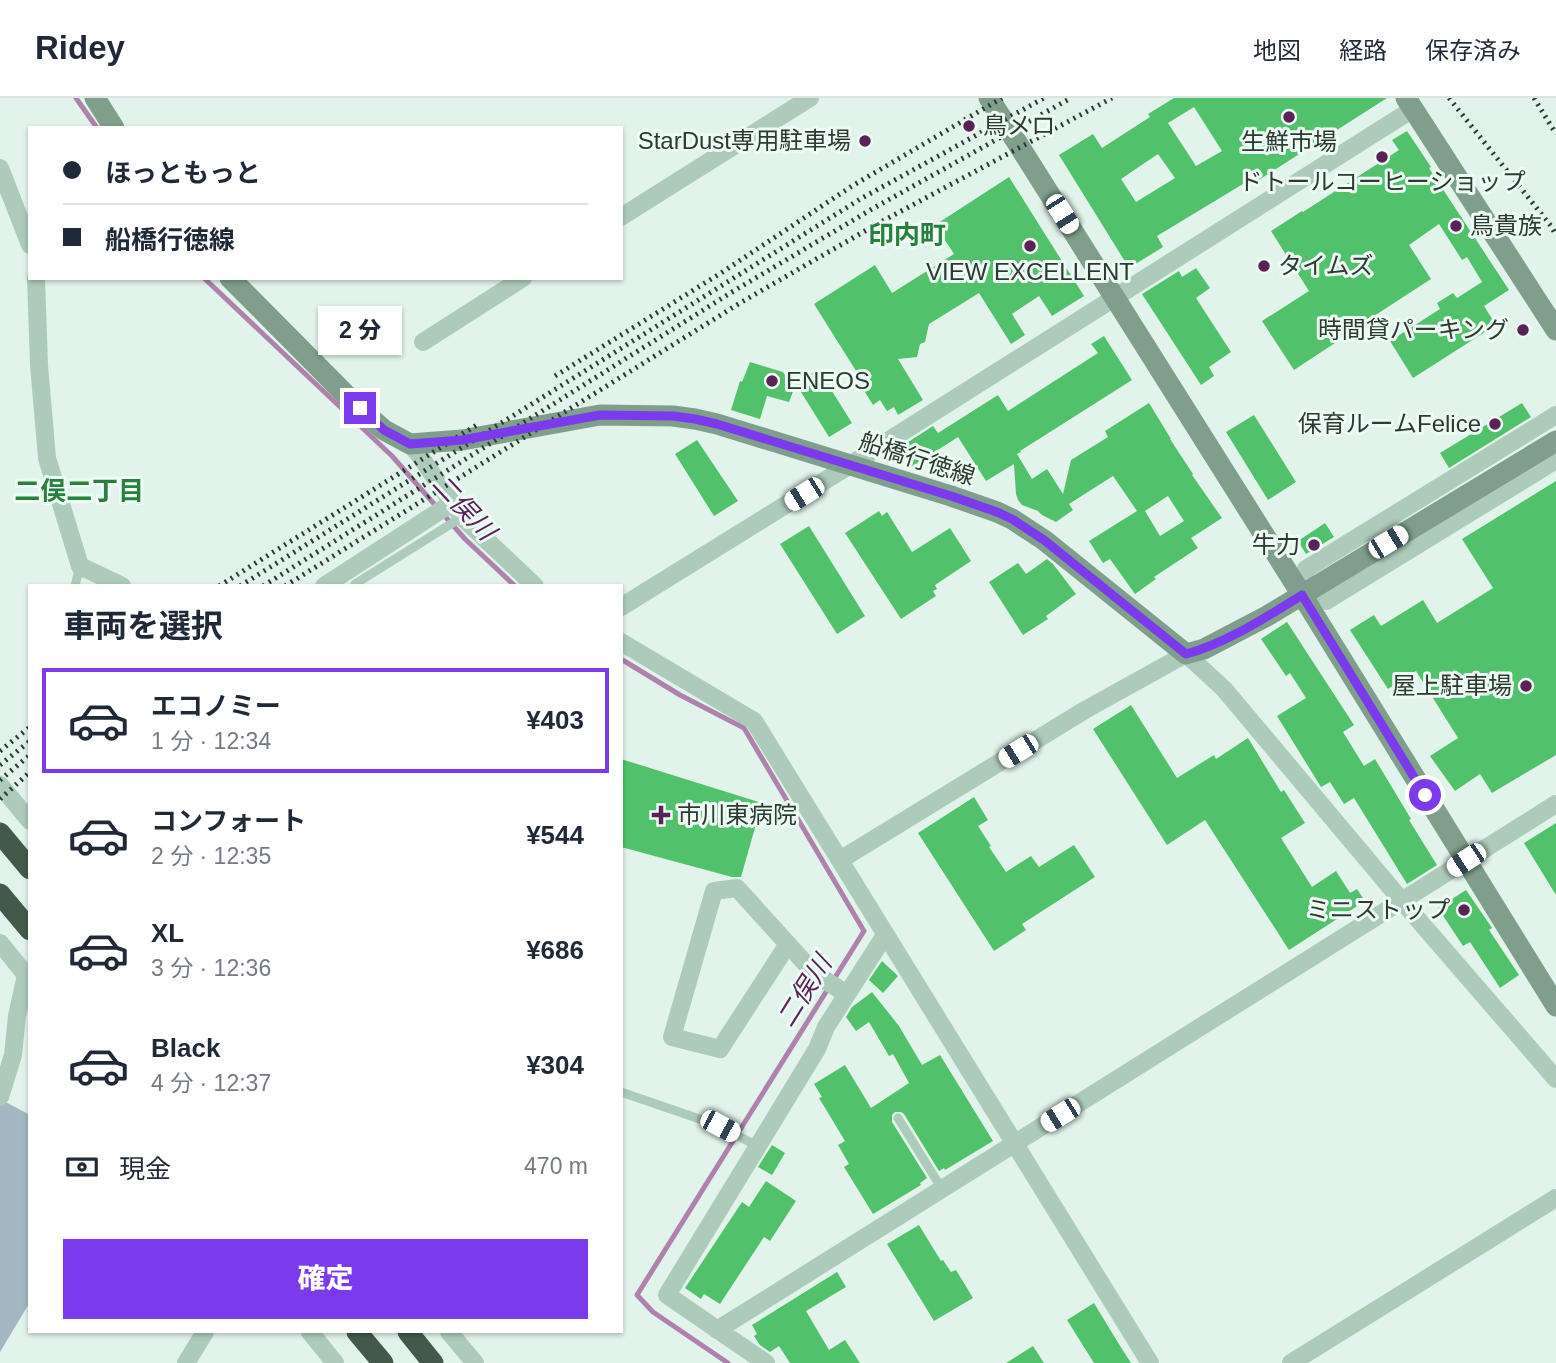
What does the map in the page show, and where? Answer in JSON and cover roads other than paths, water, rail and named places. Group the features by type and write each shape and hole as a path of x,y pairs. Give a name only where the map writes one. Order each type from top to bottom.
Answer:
{"highway":[{"path":"0,833 28,868"},
{"path":"0,894 28,928"},
{"path":"359,1333 383,1363"},
{"path":"409,1333 433,1363"}],"main road":[{"path":"94,98 113,126"},
{"path":"989,98 1302,595 1556,1006"},
{"path":"1409,103 1556,330"},
{"path":"232,280 360,408 384,430 410,444"},
{"name":"船橋行徳線","path":"410,444 462,440 600,415 673,416 717,424 951,496 1012,519 1044,540 1186,654"},
{"path":"1186,654 1204,649 1267,616 1556,441"}],"street":[{"path":"623,216 810,98"},
{"path":"623,606 1114,297 1409,103"},
{"path":"0,168 28,239"},
{"path":"36,280 39,365 47,458 80,566 118,584"},
{"path":"423,342 520,280"},
{"path":"1556,415 1306,569 1302,595 1326,601 1556,460"},
{"path":"410,444 457,510 533,584"},
{"path":"328,584 457,510"},
{"path":"623,643 754,721 1150,1363"},
{"path":"840,860 1085,710 1186,654 1224,689 1556,1079"},
{"path":"0,785 28,819"},
{"path":"717,1329 1556,804"},
{"path":"788,944 720,1049 673,1037 714,891 737,888 788,944 815,974 847,995"},
{"path":"766,1363 667,1295 817,1049 826,1027 885,935"},
{"path":"0,943 28,977 17,1016 13,1055 0,1097"},
{"path":"1291,1363 1556,1198"},
{"path":"186,1363 204,1333"},
{"path":"311,1333 335,1363"},
{"path":"450,1333 475,1363"}],"lane":[{"path":"355,584 457,510"},
{"path":"76,584 80,566"},
{"path":"623,1092 720,1126 757,1146"},
{"path":"898,1118 942,1189"}],"waterway":[{"name":"二俣川","path":"76,98 96,126"},
{"name":"二俣川","path":"206,280 392,456 465,539 513,584"},
{"name":"二俣川","path":"623,660 680,695 744,728 864,931 637,1295 653,1312 728,1363"}],"railway":[{"path":"555,376 721,273 852,186 1002,98"},
{"path":"243,584 862,198 1044,98"},
{"path":"266,584 732,292 872,209 1071,98"},
{"path":"288,584 740,303 877,224 1112,98"},
{"path":"1449,98 1556,235"},
{"path":"1534,98 1556,134"},
{"path":"222,584 480,423"},
{"path":"0,751 28,729"},
{"path":"0,765 28,743"},
{"path":"0,780 28,757"},
{"path":"0,799 28,774"}],"place":[{"name":"生鮮市場","path":"1289,117"},
{"name":"鳥メロ","path":"969,126"},
{"name":"StarDust専用駐車場","path":"865,141"},
{"name":"ドトールコーヒーショップ","path":"1382,157"},
{"name":"鳥貴族","path":"1456,226"},
{"name":"VIEW EXCELLENT","path":"1030,246"},
{"name":"タイムズ","path":"1264,266"},
{"name":"時間貸パーキング","path":"1523,330"},
{"name":"ENEOS","path":"772,381"},
{"name":"保育ルームFelice","path":"1495,424"},
{"name":"牛力","path":"1314,545"},
{"name":"屋上駐車場","path":"1526,686"},
{"name":"市川東病院","path":"661,815"},
{"name":"ミニストップ","path":"1464,910"}],"district":[{"name":"印内町","path":"907,235"},
{"name":"二俣二丁目","path":"79,491"}]}
